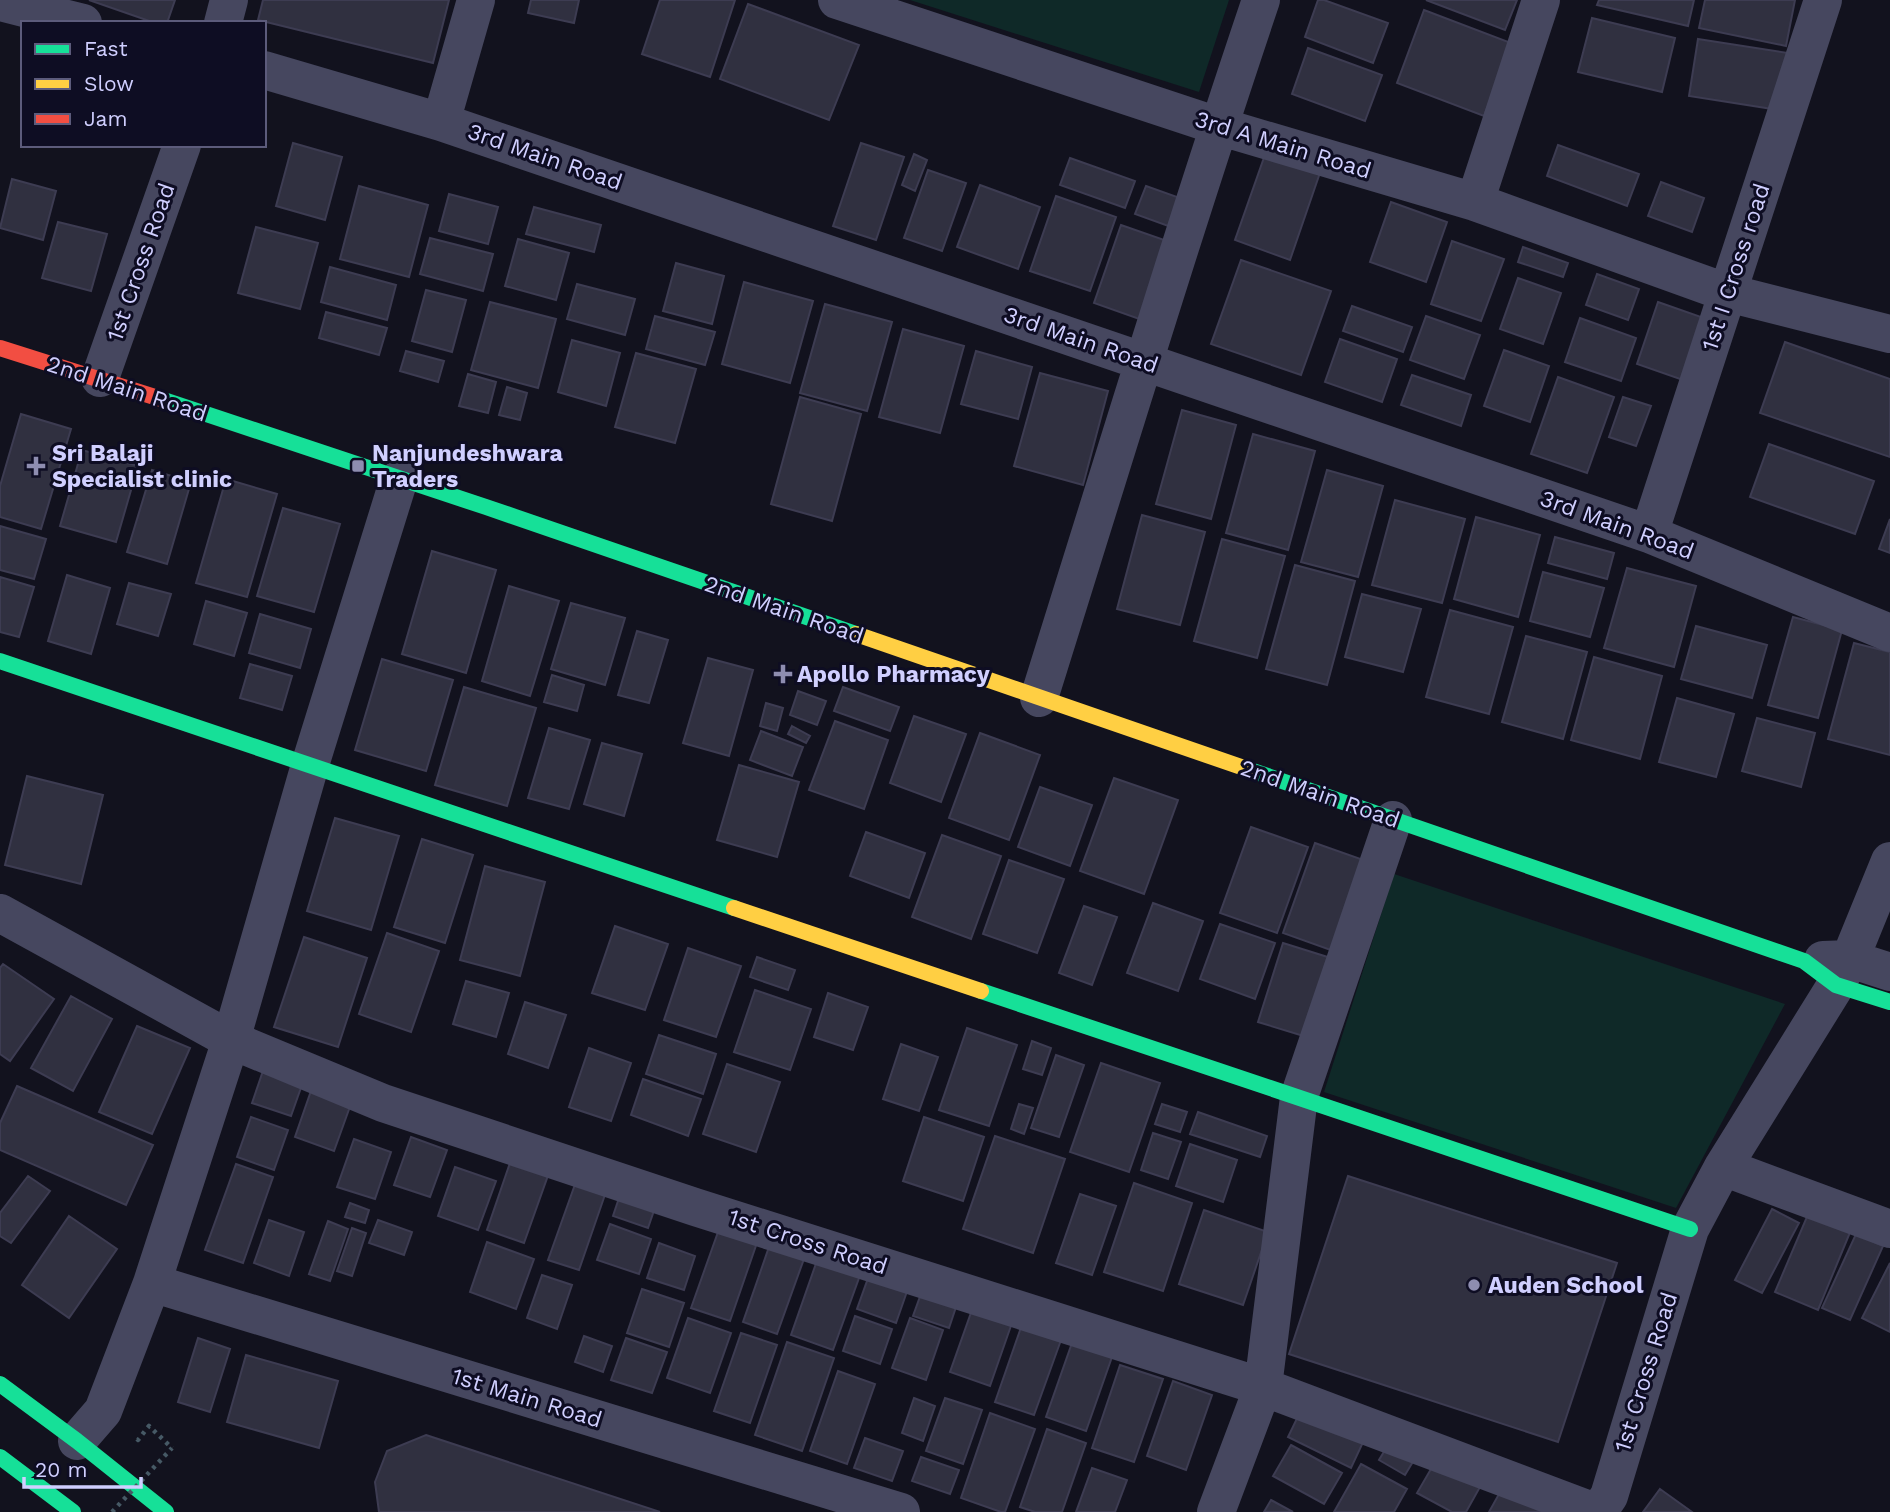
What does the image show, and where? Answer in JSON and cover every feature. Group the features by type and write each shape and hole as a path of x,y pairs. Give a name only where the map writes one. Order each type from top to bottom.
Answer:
{"main road":[{"name":"2nd Main Road","path":"0,348 100,378 486,507 1804,961"},
{"path":"0,661 1690,1229"},
{"name":"2nd Main Road","path":"1843,972 1890,1002"},
{"path":"0,1384 166,1512"},
{"path":"0,1457 73,1512"}],"street":[{"path":"224,21 229,0"},
{"path":"441,122 476,0"},
{"name":"3rd A Main Road","path":"837,0 1219,126 1475,202 1728,293 1890,334"},
{"path":"1039,698 1261,0"},
{"path":"1475,202 1541,0"},
{"name":"1st I Cross road","path":"1649,534 1824,0"},
{"path":"0,2 75,21"},
{"name":"3rd Main Road","path":"266,71 441,122 1649,534 1890,633"},
{"name":"1st Cross Road","path":"100,378 181,147"},
{"path":"77,1441 103,1411 152,1283 231,1040 310,765 399,479"},
{"path":"1216,1512 1264,1387 1299,1097 1393,820"},
{"name":"1st Cross Road","path":"0,913 231,1040 396,1108 695,1207 1264,1387 1597,1512 1609,1496 1690,1229 1723,1167 1843,972 1890,861"},
{"name":"2nd Main Road","path":"1804,961 1843,972 1890,972"},
{"path":"1723,1167 1890,1229"},
{"name":"1st Main Road","path":"152,1283 901,1512"}],"path":[{"path":"112,1512 172,1447 149,1426"}],"green space":[{"path":"910,0 1229,0 1199,92"},
{"path":"1394,874 1785,1004 1676,1208 1324,1092"}],"building":[{"path":"89,0 175,0 168,21 149,21"},
{"path":"263,0 449,0 433,63 258,20"},
{"path":"531,0 579,0 574,23 528,13"},
{"path":"660,0 735,0 710,77 642,54"},
{"path":"1318,0 1388,23 1373,63 1305,37"},
{"path":"1426,0 1517,0 1505,30"},
{"path":"1599,0 1694,0 1688,26 1597,5"},
{"path":"1705,0 1795,0 1786,46 1699,28"},
{"path":"748,4 859,45 829,120 720,79"},
{"path":"1424,10 1511,43 1484,116 1397,83"},
{"path":"1592,18 1675,38 1662,92 1578,72"},
{"path":"1698,39 1788,53 1779,110 1689,96"},
{"path":"1308,48 1382,75 1365,121 1292,94"},
{"path":"293,143 342,157 325,220 276,206"},
{"path":"861,143 904,157 876,240 833,226"},
{"path":"1558,145 1639,174 1627,206 1547,176"},
{"path":"1267,149 1322,167 1290,260 1235,240"},
{"path":"914,154 927,160 915,191 902,185"},
{"path":"1070,158 1135,181 1125,208 1060,185"},
{"path":"928,170 966,183 942,251 904,238"},
{"path":"12,179 56,191 43,240 0,228"},
{"path":"1661,182 1704,198 1692,232 1648,216"},
{"path":"980,185 1040,207 1018,269 957,247"},
{"path":"359,186 428,205 409,277 340,259"},
{"path":"1146,186 1180,198 1171,227 1135,214"},
{"path":"449,194 498,207 488,244 439,231"},
{"path":"1056,196 1116,217 1090,291 1030,271"},
{"path":"1391,202 1447,222 1426,282 1370,262"},
{"path":"534,207 601,225 594,252 526,234"},
{"path":"58,222 107,234 91,291 42,278"},
{"path":"1121,225 1173,243 1145,321 1094,303"},
{"path":"256,227 318,243 300,309 238,293"},
{"path":"430,238 493,254 483,291 420,274"},
{"path":"518,239 569,253 556,300 505,286"},
{"path":"1452,241 1504,259 1481,321 1431,304"},
{"path":"1523,247 1568,263 1563,277 1518,262"},
{"path":"1241,260 1331,291 1301,375 1211,344"},
{"path":"676,263 724,276 712,324 663,311"},
{"path":"330,267 396,285 387,320 321,302"},
{"path":"1597,274 1639,289 1628,320 1586,305"},
{"path":"1518,278 1561,293 1543,344 1500,329"},
{"path":"744,282 813,301 790,383 722,364"},
{"path":"577,284 635,299 625,335 567,319"},
{"path":"426,290 466,300 452,352 412,341"},
{"path":"490,302 556,319 538,388 471,370"},
{"path":"1658,302 1704,318 1683,380 1637,364"},
{"path":"825,304 892,322 867,411 800,393"},
{"path":"1352,306 1412,327 1403,352 1343,331"},
{"path":"326,312 387,328 379,355 319,338"},
{"path":"655,316 715,332 705,365 646,349"},
{"path":"1426,316 1480,335 1464,379 1410,360"},
{"path":"1580,318 1636,338 1621,381 1565,362"},
{"path":"903,329 964,346 940,433 879,417"},
{"path":"1340,339 1397,359 1382,402 1325,382"},
{"path":"572,340 620,353 606,406 558,392"},
{"path":"1785,342 1890,379 1890,457 1760,413"},
{"path":"1504,350 1549,366 1530,422 1484,406"},
{"path":"406,351 444,361 438,382 400,371"},
{"path":"976,351 1032,367 1018,419 961,404"},
{"path":"636,353 696,369 675,443 615,427"},
{"path":"1040,373 1108,391 1083,485 1014,466"},
{"path":"468,374 496,382 488,413 459,406"},
{"path":"1412,375 1471,395 1461,426 1401,405"},
{"path":"1558,377 1614,397 1587,473 1531,454"},
{"path":"507,387 527,393 520,420 499,415"},
{"path":"800,397 861,414 832,521 771,504"},
{"path":"1623,397 1651,406 1636,446 1609,437"},
{"path":"1182,410 1236,425 1211,519 1156,504"},
{"path":"21,414 71,429 41,529 0,517 0,486"},
{"path":"1253,434 1315,451 1288,550 1226,533"},
{"path":"1769,444 1874,481 1855,534 1750,497"},
{"path":"82,450 138,466 116,542 60,526"},
{"path":"152,470 191,482 167,564 127,552"},
{"path":"1327,470 1383,486 1358,577 1301,562"},
{"path":"226,479 277,494 247,597 196,583"},
{"path":"1395,500 1465,519 1442,603 1372,585"},
{"path":"283,508 340,524 314,612 257,596"},
{"path":"1142,515 1205,532 1180,625 1117,609"},
{"path":"1476,517 1540,535 1518,617 1454,599"},
{"path":"1890,519 1890,553 1879,549"},
{"path":"0,526 46,539 34,579 0,570"},
{"path":"1555,537 1614,553 1607,579 1548,563"},
{"path":"1222,539 1285,556 1257,658 1194,641"},
{"path":"432,551 496,570 466,673 402,654"},
{"path":"1295,565 1355,581 1327,685 1266,669"},
{"path":"1627,568 1696,586 1674,667 1604,648"},
{"path":"1543,572 1604,588 1590,637 1530,621"},
{"path":"67,575 110,588 91,654 48,641"},
{"path":"0,577 34,587 19,637 0,632"},
{"path":"129,583 171,594 158,636 117,624"},
{"path":"509,586 559,601 530,696 482,681"},
{"path":"1362,594 1421,609 1403,672 1345,657"},
{"path":"206,601 247,613 234,656 194,644"},
{"path":"571,603 625,618 605,685 551,669"},
{"path":"1450,610 1513,627 1489,714 1426,697"},
{"path":"260,614 311,629 300,668 249,653"},
{"path":"1793,617 1842,630 1818,718 1768,705"},
{"path":"1696,626 1767,645 1752,698 1681,679"},
{"path":"637,631 668,640 649,703 618,695"},
{"path":"1526,636 1587,652 1563,739 1502,722"},
{"path":"1854,643 1890,652 1890,755 1828,739"},
{"path":"1594,657 1662,676 1640,759 1571,740"},
{"path":"708,658 753,670 729,756 683,743"},
{"path":"382,659 453,680 426,771 355,750"},
{"path":"250,664 292,676 282,710 240,698"},
{"path":"552,675 584,685 577,711 544,702"},
{"path":"464,687 536,708 507,806 435,785"},
{"path":"843,687 899,707 890,731 834,711"},
{"path":"798,691 826,701 817,725 790,715"},
{"path":"1677,698 1734,714 1716,777 1659,762"},
{"path":"766,703 783,708 777,731 760,726"},
{"path":"914,716 966,734 941,802 890,783"},
{"path":"1757,718 1815,733 1801,787 1742,771"},
{"path":"835,721 888,740 864,809 809,790"},
{"path":"792,726 810,736 806,743 788,734"},
{"path":"549,728 590,740 569,809 528,798"},
{"path":"761,731 803,747 792,776 750,760"},
{"path":"980,733 1040,755 1009,840 949,818"},
{"path":"602,743 642,754 624,816 584,804"},
{"path":"739,765 799,782 777,857 717,840"},
{"path":"27,776 103,795 81,884 5,865"},
{"path":"1114,778 1178,800 1144,894 1080,871"},
{"path":"1040,787 1092,805 1070,866 1018,847"},
{"path":"335,818 399,836 371,930 307,911"},
{"path":"1251,827 1308,847 1277,933 1220,913"},
{"path":"866,832 925,853 909,898 850,876"},
{"path":"942,835 1001,856 971,939 912,917"},
{"path":"422,839 473,855 445,943 394,927"},
{"path":"1315,843 1372,863 1339,953 1283,933"},
{"path":"1009,860 1064,879 1037,953 983,934"},
{"path":"485,866 545,882 520,976 460,960"},
{"path":"1153,903 1203,921 1178,991 1127,973"},
{"path":"1084,906 1117,917 1092,985 1059,973"},
{"path":"1220,924 1275,943 1255,999 1200,979"},
{"path":"615,926 668,944 645,1010 592,993"},
{"path":"387,933 439,951 411,1032 359,1014"},
{"path":"304,937 367,958 338,1047 274,1027"},
{"path":"1283,943 1334,959 1310,1038 1258,1022"},
{"path":"688,948 741,966 716,1037 664,1020"},
{"path":"757,957 795,970 788,990 750,977"},
{"path":"3,964 54,999 10,1061 0,1054 0,968"},
{"path":"466,981 509,993 496,1037 453,1024"},
{"path":"755,990 811,1009 790,1070 734,1052"},
{"path":"828,993 868,1007 853,1050 814,1037"},
{"path":"71,996 112,1019 73,1091 31,1068"},
{"path":"525,1002 566,1015 548,1068 508,1054"},
{"path":"137,1026 190,1048 152,1134 99,1112"},
{"path":"967,1028 1017,1045 989,1126 939,1110"},
{"path":"659,1035 716,1054 703,1094 646,1074"},
{"path":"1032,1041 1051,1048 1042,1075 1023,1069"},
{"path":"901,1044 938,1057 919,1111 883,1099"},
{"path":"589,1048 631,1063 611,1121 569,1107"},
{"path":"1056,1055 1084,1065 1059,1137 1031,1128"},
{"path":"1101,1063 1160,1083 1129,1172 1070,1152"},
{"path":"727,1064 780,1082 756,1152 703,1134"},
{"path":"265,1065 304,1079 291,1116 252,1103"},
{"path":"643,1079 701,1099 688,1136 631,1115"},
{"path":"17,1086 153,1145 126,1205 0,1150 0,1123"},
{"path":"312,1088 352,1101 334,1151 295,1137"},
{"path":"1019,1104 1033,1108 1024,1134 1011,1129"},
{"path":"1162,1104 1187,1112 1180,1132 1155,1124"},
{"path":"1198,1112 1267,1136 1260,1157 1190,1134"},
{"path":"251,1117 288,1130 274,1170 237,1157"},
{"path":"924,1117 984,1137 963,1201 903,1181"},
{"path":"1153,1133 1181,1142 1168,1179 1141,1170"},
{"path":"995,1136 1065,1159 1033,1253 963,1229"},
{"path":"411,1137 447,1150 430,1197 394,1185"},
{"path":"354,1139 391,1152 375,1199 337,1187"},
{"path":"1190,1144 1237,1160 1223,1202 1176,1186"},
{"path":"513,1154 551,1167 524,1243 487,1230"},
{"path":"236,1164 273,1177 243,1263 205,1250"},
{"path":"455,1167 496,1181 478,1230 438,1216"},
{"path":"28,1176 50,1191 11,1243 0,1236 0,1213"},
{"path":"578,1176 608,1186 579,1270 548,1260"},
{"path":"1348,1176 1617,1263 1558,1442 1289,1354"},
{"path":"624,1183 659,1196 648,1228 613,1216"},
{"path":"1134,1183 1192,1203 1163,1291 1104,1272"},
{"path":"1080,1194 1116,1206 1092,1275 1056,1263"},
{"path":"350,1203 369,1210 365,1223 345,1217"},
{"path":"1772,1209 1799,1223 1762,1293 1735,1280"},
{"path":"1204,1210 1268,1232 1243,1305 1179,1284"},
{"path":"1809,1212 1851,1230 1818,1310 1775,1292"},
{"path":"69,1216 117,1249 69,1318 22,1285"},
{"path":"723,1218 761,1231 730,1321 691,1308"},
{"path":"269,1220 304,1232 289,1276 254,1263"},
{"path":"378,1220 412,1232 404,1255 369,1243"},
{"path":"328,1221 348,1229 330,1281 309,1274"},
{"path":"610,1224 651,1239 639,1274 597,1260"},
{"path":"352,1228 366,1233 352,1276 337,1271"},
{"path":"1856,1234 1883,1246 1850,1320 1822,1308"},
{"path":"487,1242 534,1259 516,1309 470,1292"},
{"path":"659,1243 695,1256 684,1290 647,1278"},
{"path":"770,1244 805,1256 777,1334 743,1322"},
{"path":"820,1252 863,1267 833,1350 791,1335"},
{"path":"1890,1263 1890,1332 1862,1318"},
{"path":"872,1267 911,1280 896,1323 857,1309"},
{"path":"542,1275 572,1285 557,1329 527,1318"},
{"path":"926,1280 961,1292 949,1328 913,1316"},
{"path":"642,1289 684,1303 669,1347 627,1333"},
{"path":"973,1307 1013,1320 990,1386 950,1372"},
{"path":"855,1316 892,1329 880,1364 843,1351"},
{"path":"1025,1316 1065,1329 1034,1415 995,1402"},
{"path":"688,1318 731,1333 710,1393 667,1378"},
{"path":"910,1318 943,1330 926,1380 892,1368"},
{"path":"741,1333 777,1345 750,1423 714,1411"},
{"path":"584,1336 612,1346 603,1372 575,1362"},
{"path":"198,1338 230,1349 210,1412 178,1402"},
{"path":"626,1338 667,1352 652,1393 611,1380"},
{"path":"1073,1340 1113,1354 1086,1431 1046,1417"},
{"path":"787,1342 834,1358 802,1451 755,1435"},
{"path":"246,1355 338,1381 319,1448 227,1422"},
{"path":"1120,1365 1163,1379 1134,1462 1092,1448"},
{"path":"838,1371 875,1384 847,1464 810,1451"},
{"path":"1173,1381 1212,1395 1186,1470 1147,1456"},
{"path":"914,1398 935,1406 923,1441 902,1433"},
{"path":"945,1398 982,1410 963,1464 926,1451"},
{"path":"1302,1408 1365,1438 1351,1468 1288,1437"},
{"path":"990,1413 1035,1429 1005,1512 961,1498"},
{"path":"1047,1429 1086,1443 1062,1512 1035,1512 1020,1507"},
{"path":"426,1435 660,1512 379,1512 375,1482 387,1451"},
{"path":"865,1438 903,1451 892,1481 854,1468"},
{"path":"1391,1440 1417,1455 1405,1475 1379,1460"},
{"path":"1291,1445 1342,1473 1324,1504 1273,1476"},
{"path":"921,1457 959,1470 950,1494 912,1481"},
{"path":"1435,1462 1480,1487 1466,1512 1452,1512 1417,1493"},
{"path":"1361,1464 1407,1489 1394,1512 1334,1512"},
{"path":"1092,1468 1127,1480 1115,1512 1076,1512"},
{"path":"1504,1485 1551,1512 1489,1512"},
{"path":"1660,1489 1692,1512 1643,1512"},
{"path":"1271,1500 1293,1512 1264,1512"}],"traffic: fast":[{"path":"161,399 856,634"},
{"path":"0,661 734,908"},
{"path":"1250,770 1804,961 1836,985 1890,1002"},
{"path":"981,991 1690,1229"},
{"path":"0,1384 166,1512"},
{"path":"0,1457 73,1512"}],"traffic: slow":[{"path":"856,634 1250,770"},
{"path":"734,908 981,991"}],"traffic: jam":[{"path":"0,348 161,399"}],"place":[{"name":"Sri Balaji Specialist clinic","path":"36,466"},
{"name":"Nanjundeshwara Traders","path":"358,466"},
{"name":"Apollo Pharmacy","path":"783,674"},
{"name":"Auden School","path":"1474,1285"}]}
